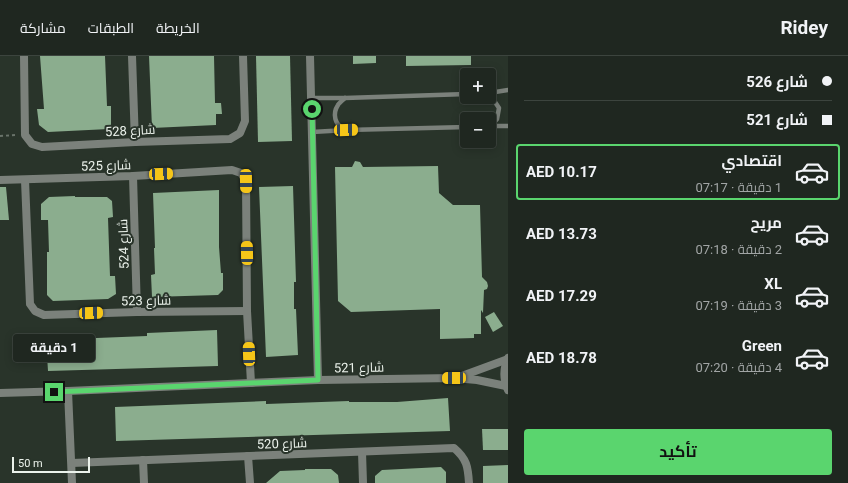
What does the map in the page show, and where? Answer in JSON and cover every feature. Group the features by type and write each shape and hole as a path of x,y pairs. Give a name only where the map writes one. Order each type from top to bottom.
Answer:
{"street":[{"path":"24,56 26,135"},
{"path":"132,56 134,142"},
{"name":"شارع 528","path":"26,135 32,144 42,147 230,139 240,133 245,121 243,56"},
{"path":"310,56 318,380"},
{"name":"شارع 525","path":"0,180 133,176 232,170 241,173 246,181 247,311 251,383"},
{"name":"شارع 524","path":"133,176 137,312"},
{"name":"شارع 523","path":"25,180 30,304 35,311 44,315 247,311"},
{"path":"507,388 504,372 508,359"},
{"name":"شارع 521","path":"454,378 508,359"},
{"name":"شارع 521","path":"0,393 318,380 454,378 477,380 507,388"},
{"path":"68,391 72,483"},
{"name":"شارع 520","path":"72,463 454,448 461,454 468,466 469,483"},
{"path":"362,452 363,483"},
{"path":"248,456 250,483"},
{"path":"143,460 144,483"}],"lane":[{"path":"496,92 508,90"},
{"path":"311,98 460,94"},
{"path":"345,98 338,106 335,113 336,121 340,127 346,130"},
{"path":"496,104 499,108 496,120"},
{"path":"496,126 508,126"},
{"path":"312,132 460,127"}],"path":[{"path":"0,136 26,135"}],"building":[{"path":"40,56 105,56 107,106 111,106 111,127 109,129 48,132 39,125 37,109 44,109"},
{"path":"149,56 214,56 215,103 221,103 222,114 216,114 216,125 152,128"},
{"path":"256,56 290,56 292,141 258,142"},
{"path":"353,56 376,56 376,63 353,64"},
{"path":"406,56 471,56 471,65 406,66"},
{"path":"355,161 360,162 363,167 438,166 439,193 453,205 480,205 482,277 487,282 488,286 487,289 484,290 483,313 481,310 481,334 474,334 474,338 440,339 440,309 351,312 338,301 335,167 352,167"},
{"path":"293,186 296,282 294,282 294,309 296,309 298,355 266,357 259,187"},
{"path":"0,187 6,187 9,220 0,220"},
{"path":"219,190 219,247 221,273 223,273 223,290 218,295 152,297 151,275 155,274 153,193"},
{"path":"49,197 107,197 112,201 113,217 108,218 110,276 115,276 116,294 108,299 53,301 47,295 47,252 49,252 48,220 41,220 41,204"},
{"path":"494,312 503,326 493,332 485,317"},
{"path":"217,330 218,366 48,371 46,340 147,336 147,333"},
{"path":"448,398 450,431 116,441 115,407 266,401 266,404 349,401 397,402"},
{"path":"482,429 508,429 508,450 483,450"},
{"path":"508,465 508,483 483,483 483,466"},
{"path":"441,467 446,472 446,483 375,483 375,476 382,470"},
{"path":"331,469 338,475 339,483 266,483 280,471"}],"route":[{"path":"54,392 318,380 312,109"}]}
